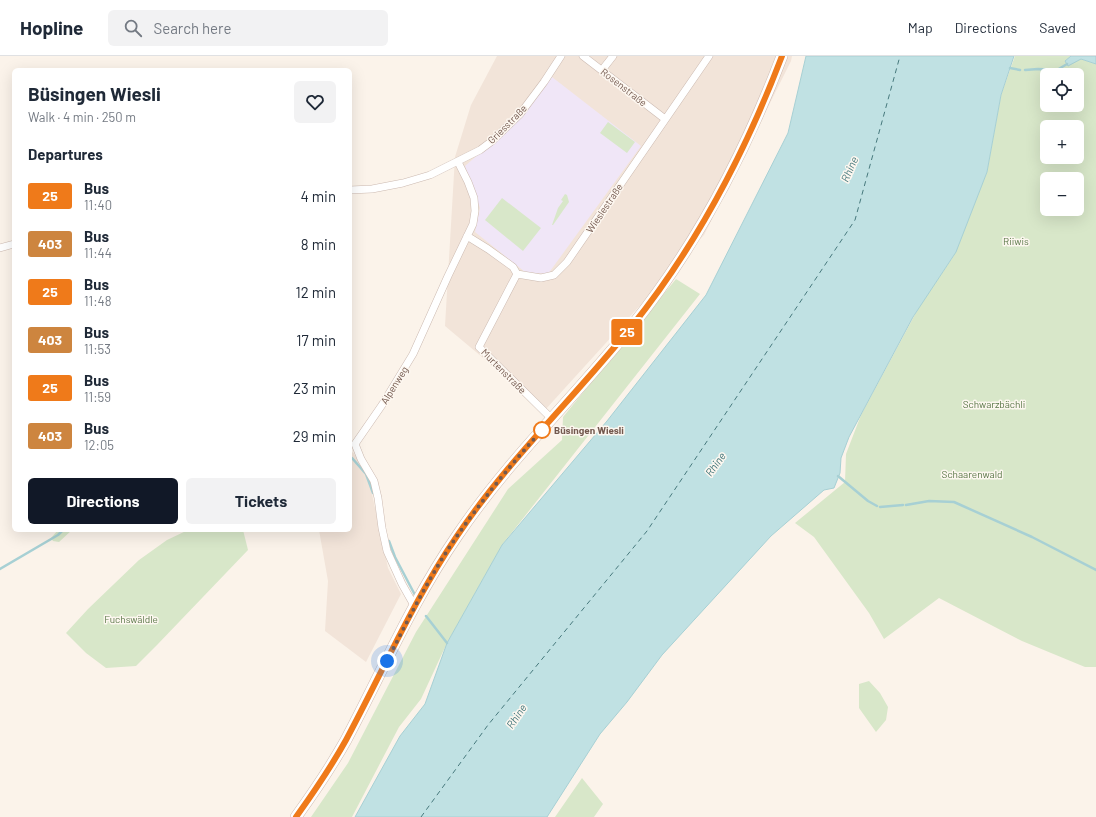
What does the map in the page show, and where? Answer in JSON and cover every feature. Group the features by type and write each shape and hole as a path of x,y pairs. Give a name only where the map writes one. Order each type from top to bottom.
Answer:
{"main road":[{"path":"296,817 316,790 345,742 415,607 457,536 490,492 633,325 700,229 747,140 767,96 782,56"}],"street":[{"name":"Griesstraße","path":"352,190 372,189 403,183 430,175 480,150 492,141 520,114 561,56"},
{"name":"Rosenstraße","path":"583,56 665,118"},
{"path":"602,70 613,56"},
{"name":"Wieslestraße","path":"517,274 541,278 554,275 567,262 709,56"},
{"name":"Alpenweg","path":"415,607 402,584 387,551 374,481 361,459 355,444 382,405 410,360 473,224 475,211 474,198 458,162"},
{"path":"467,236 488,248 513,267 517,274"},
{"path":"0,248 12,245"},
{"name":"Murtenstraße","path":"517,274 479,347 552,419"}],"shaded area":[{"path":"497,56 792,56 791,61 704,235 545,410 445,326 455,157 471,105"},
{"path":"552,77 641,146 548,274 525,272 475,232 480,208 465,166 521,117"},
{"path":"353,452 369,480 388,568 401,594 366,662 325,631 328,581 319,532 352,532"}],"green space":[{"name":"Schaarenwald","path":"1015,56 1071,56 1065,61 1081,59 1096,64 1096,667 1085,667 1022,641 939,598 884,639 869,613 814,537 795,523 845,482 846,454 861,415 919,307 953,257 987,172 1001,95"},
{"path":"608,122 635,142 627,153 600,133"},
{"path":"565,194 567,195 569,202 552,225 558,208 563,201 561,200"},
{"path":"502,198 541,228 523,251 485,220"},
{"path":"676,279 700,294 502,545 447,643 421,699 399,727 352,817 311,817 348,763 416,632 508,489 562,440 563,417"},
{"path":"56,532 70,532 59,542 53,541 51,538"},
{"name":"Fuchswäldle","path":"184,532 244,532 248,550 136,666 106,668 86,653 66,633 88,609 139,560 167,540"},
{"path":"869,681 880,693 888,707 886,720 876,732 859,708 859,684"},
{"path":"582,778 603,804 594,817 555,817"}],"water":[{"name":"Rhine","path":"806,56 1014,56 1001,95 987,172 956,252 913,317 849,437 841,458 840,473 834,488 824,490 771,536 662,655 627,702 600,734 547,817 355,817 400,736 425,704 447,643 502,545 607,421 706,295 788,133"},
{"path":"1071,56 1096,56 1096,64 1081,59 1068,66 1065,61"}],"waterway":[{"path":"1025,70 1057,70 1067,64"},
{"path":"1010,68 1020,70"},
{"path":"352,458 366,474 373,493"},
{"path":"838,476 868,501 877,506"},
{"path":"906,505 929,501 954,502 1032,537 1096,570"},
{"path":"880,507 903,505"},
{"path":"0,569 61,532"},
{"path":"389,541 395,557 415,595"},
{"path":"426,616 447,643"}],"ferry route":[{"path":"421,817 488,725 647,531 855,220 900,56"}],"bus line":[{"name":"25","path":"296,817 316,790 345,742 415,607 457,536 490,492 633,325 700,229 732,172 767,96 782,56"}],"place":[{"name":"Büsingen Wiesli","path":"542,430"}],"route":[{"path":"387,661 432,577 457,536 490,492 543,429 542,430"}],"park label":[{"name":"Riiwis","path":"1016,241"},
{"name":"Schwarzbächli","path":"994,404"}]}
